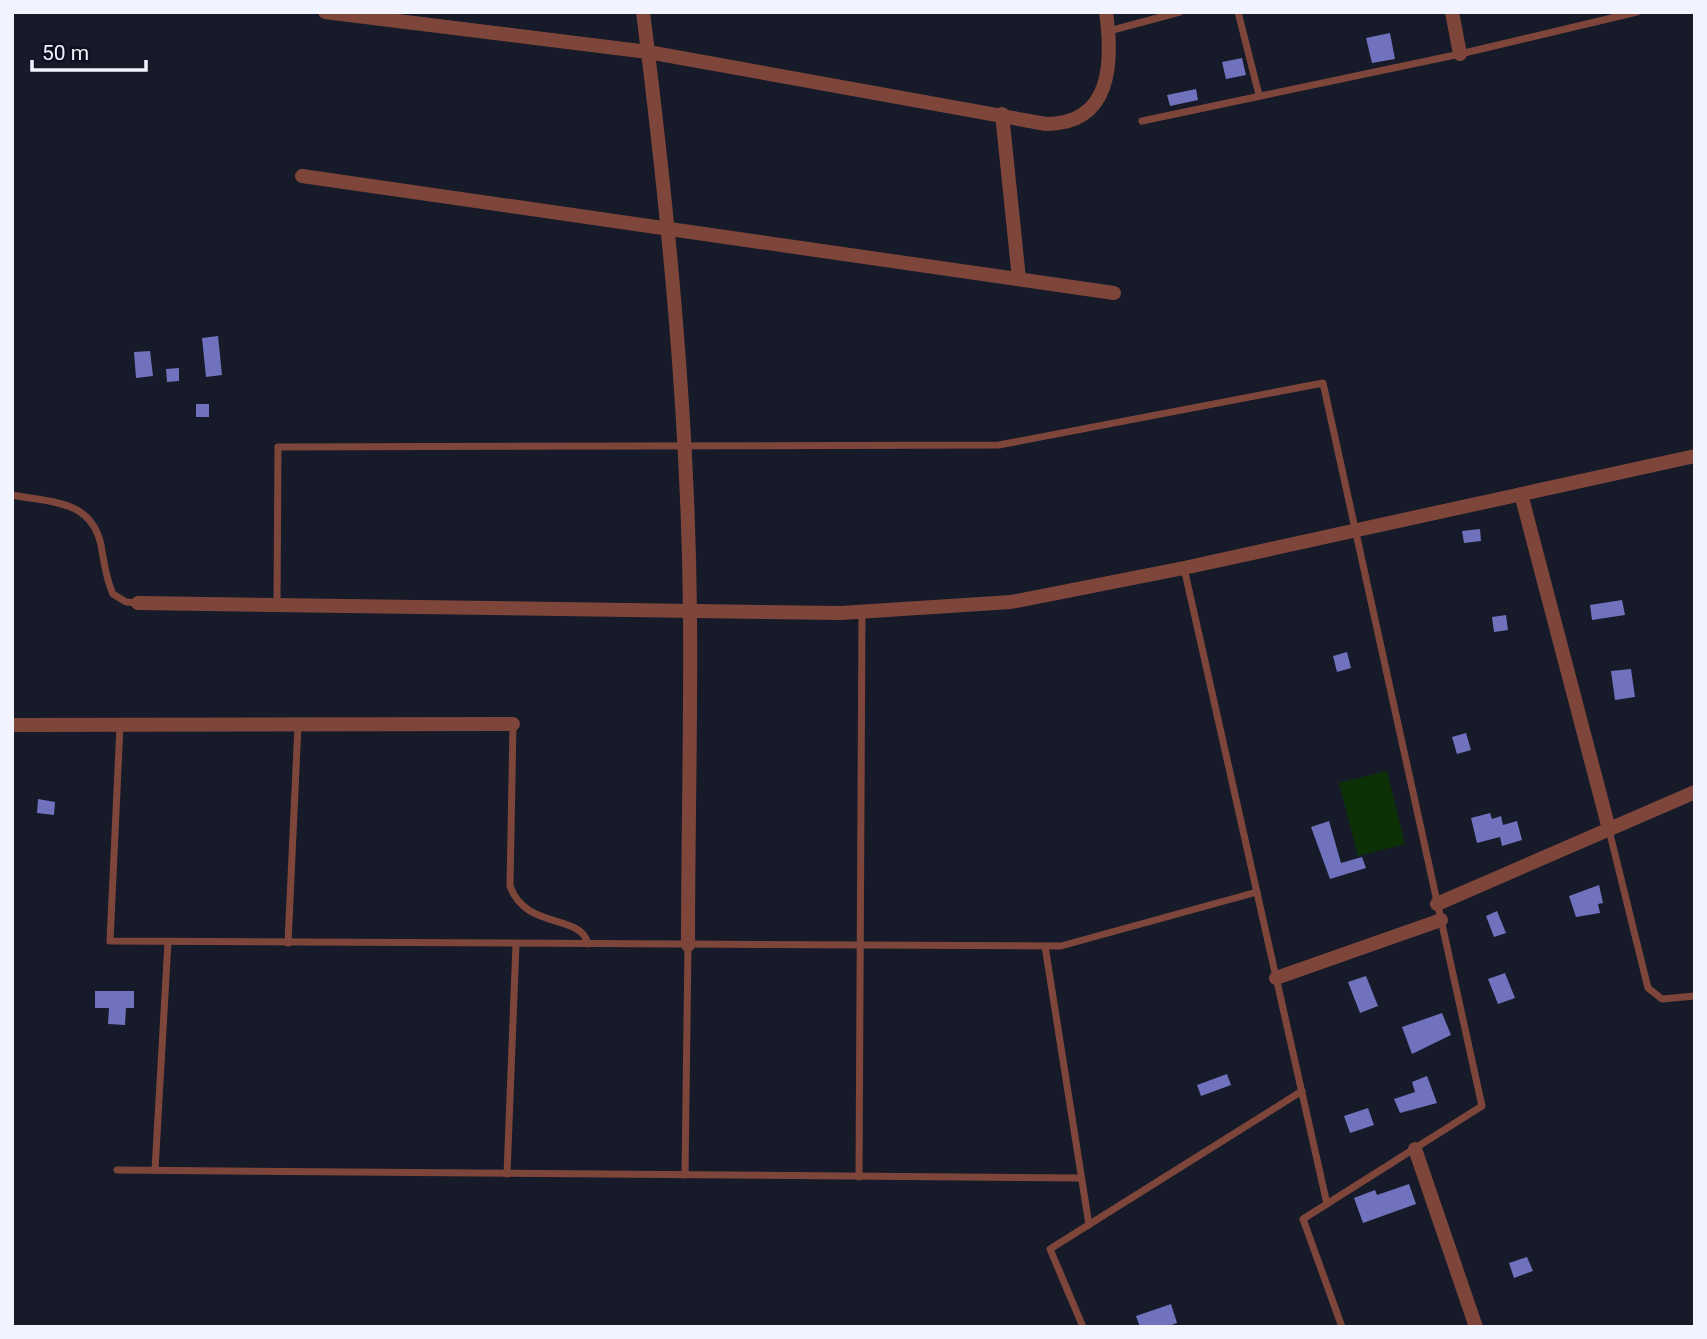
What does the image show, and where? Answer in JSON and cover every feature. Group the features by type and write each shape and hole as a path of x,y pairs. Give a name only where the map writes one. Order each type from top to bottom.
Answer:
{"street":[{"path":"325,12 648,52 1046,124 1062,124 1089,110 1097,101 1111,58 1106,12"},
{"path":"643,12 669,226 684,446 690,611 688,944"},
{"path":"1452,12 1461,54"},
{"path":"1002,114 1019,279"},
{"path":"302,176 669,226 1114,293"},
{"path":"138,603 862,612 1011,602 1184,568 1695,456"},
{"path":"1521,494 1609,830"},
{"path":"12,725 513,724"},
{"path":"1437,904 1695,792"},
{"path":"1276,978 1441,920"},
{"path":"1415,1149 1476,1327"}],"lane":[{"path":"1109,32 1180,12"},
{"path":"1238,12 1259,96"},
{"path":"1142,121 1461,54 1636,12"},
{"path":"277,605 278,447 999,445 1323,383 1482,1107 1303,1219 1342,1327"},
{"path":"12,495 86,514 97,530 113,594 126,602 138,603"},
{"path":"1184,568 1327,1204"},
{"path":"859,1177 862,612"},
{"path":"513,724 510,886 524,908 577,929 587,937 588,944"},
{"path":"288,943 298,725"},
{"path":"120,726 110,941 1045,946 1082,943 1257,892"},
{"path":"1609,830 1648,988 1662,999 1695,996"},
{"path":"155,1170 167,942"},
{"path":"507,1174 516,944"},
{"path":"685,1175 688,944"},
{"path":"1045,946 1089,1224"},
{"path":"1083,1327 1051,1250 1302,1091"},
{"path":"117,1170 1081,1178"}],"green space":[{"path":"1387,771 1405,844 1358,856 1339,783"}],"building":[{"path":"1390,33 1395,59 1372,63 1366,38"},
{"path":"1242,58 1246,75 1226,79 1222,62"},
{"path":"1196,89 1198,100 1170,106 1167,95"},
{"path":"218,336 222,375 206,377 202,338"},
{"path":"150,351 153,376 136,378 134,352"},
{"path":"179,368 179,381 167,382 166,369"},
{"path":"196,404 209,404 209,417 196,417"},
{"path":"1480,529 1481,541 1464,543 1462,531"},
{"path":"1622,600 1625,615 1592,620 1590,605"},
{"path":"1506,615 1508,630 1494,632 1492,617"},
{"path":"1347,652 1351,668 1337,672 1333,656"},
{"path":"1631,669 1635,697 1615,700 1611,671"},
{"path":"1466,733 1471,750 1457,754 1452,737"},
{"path":"38,799 55,802 54,815 37,813"},
{"path":"1490,813 1492,819 1501,816 1503,825 1517,821 1522,840 1502,846 1500,837 1477,843 1471,818"},
{"path":"1329,821 1341,863 1362,857 1366,868 1330,879 1311,827"},
{"path":"1599,885 1603,903 1598,904 1600,913 1576,917 1569,896"},
{"path":"1497,911 1506,933 1494,937 1486,916"},
{"path":"1505,973 1515,998 1498,1004 1488,979"},
{"path":"1366,976 1378,1006 1360,1013 1348,982"},
{"path":"95,991 134,991 134,1008 126,1008 125,1025 108,1024 109,1008 95,1008"},
{"path":"1442,1013 1451,1035 1412,1054 1402,1027"},
{"path":"1227,1074 1231,1085 1201,1096 1197,1085"},
{"path":"1427,1076 1437,1103 1400,1113 1394,1099 1415,1092 1412,1082"},
{"path":"1368,1108 1374,1125 1350,1133 1344,1116"},
{"path":"1409,1184 1416,1204 1363,1223 1354,1198 1375,1190 1377,1195"},
{"path":"1527,1257 1533,1271 1514,1278 1509,1263"},
{"path":"1171,1304 1177,1323 1166,1327 1140,1327 1136,1316"}]}
